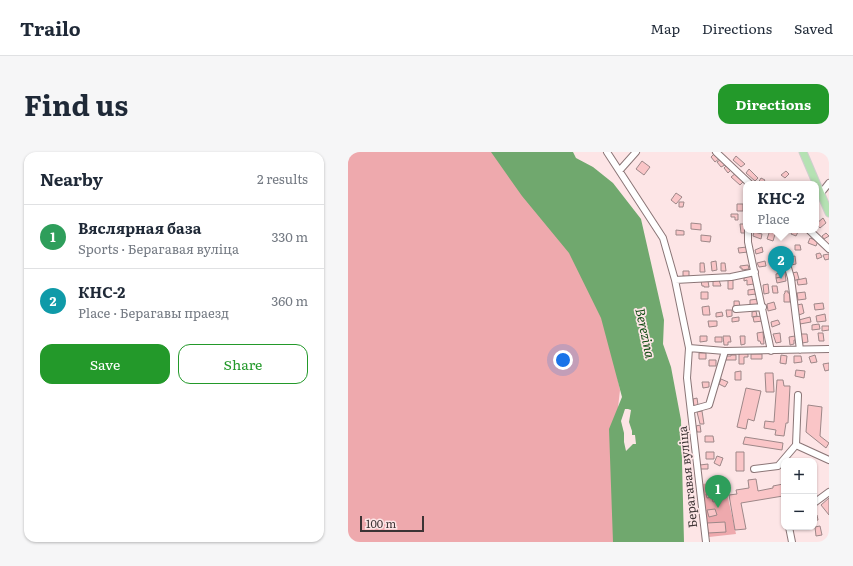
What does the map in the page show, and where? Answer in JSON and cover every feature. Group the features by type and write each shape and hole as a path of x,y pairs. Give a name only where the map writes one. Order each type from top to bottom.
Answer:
{"main road":[{"path":"803,152 815,181"},
{"path":"820,193 829,213"}],"street":[{"name":"Берагавая вуліца","path":"608,152 663,238 675,280 689,348 687,378 706,542"},
{"path":"620,170 636,152"},
{"path":"716,152 747,181"},
{"path":"820,193 829,183"},
{"path":"820,193 829,190"},
{"path":"748,233 748,242 763,307 771,351"},
{"path":"812,233 829,250"},
{"path":"787,264 791,278 800,350"},
{"path":"675,280 731,277 755,272"},
{"path":"736,309 763,307"},
{"path":"689,348 725,351 829,350"},
{"name":"Берагавая вуліца","path":"691,410 709,405 725,351"},
{"path":"754,469 778,466 796,445 798,395"},
{"path":"796,445 829,460"},
{"path":"817,501 829,492"},
{"path":"790,530 792,542"}],"shaded area":[{"path":"348,152 496,152 572,253 605,319 620,390 614,443 617,542 348,542"},
{"path":"723,482 727,493 736,534 709,537 702,484"}],"water":[{"name":"Berezina","path":"491,152 573,152 576,158 593,167 613,183 641,219 664,320 663,344 671,367 681,420 684,542 613,542 609,429 622,397 601,318 569,253 522,196","holes":["625,409 631,410 629,422 632,435 635,435 636,444 633,444 626,451 621,421"]}],"building":[{"path":"714,154 720,158 715,162 711,157"},
{"path":"736,156 745,164 741,167 733,160"},
{"path":"720,160 725,165 721,167 717,162"},
{"path":"642,161 650,167 644,175 636,169"},
{"path":"727,165 731,170 728,173 724,168"},
{"path":"749,169 758,178 755,181 746,173"},
{"path":"786,171 789,174 785,178 781,175"},
{"path":"736,173 743,182 740,185 731,177"},
{"path":"761,178 765,180 764,181 759,181"},
{"path":"676,193 682,197 676,204 671,200"},
{"path":"679,202 684,202 683,207 679,207"},
{"path":"737,204 743,204 743,211 737,211"},
{"path":"731,214 738,214 738,220 735,220 735,217 731,217"},
{"path":"823,218 826,223 820,228 819,221"},
{"path":"691,223 701,224 701,230 691,229"},
{"path":"740,224 743,224 743,233 741,233"},
{"path":"676,230 684,231 684,235 676,235"},
{"path":"754,233 762,234 761,239 753,236"},
{"path":"769,233 775,233 773,241 767,239"},
{"path":"792,233 798,233 796,236"},
{"path":"826,233 829,236 824,239 822,236"},
{"path":"701,235 711,236 710,242 701,241"},
{"path":"810,238 818,241 816,246 808,243"},
{"path":"795,245 800,245 801,250 795,250"},
{"path":"747,247 748,252 739,253 738,248"},
{"path":"762,247 763,252 756,254 755,250"},
{"path":"780,250 788,251 787,256 779,255"},
{"path":"777,252 778,256 773,257 772,253"},
{"path":"820,253 822,257 817,259 816,254"},
{"path":"829,254 829,259 825,260 823,255"},
{"path":"795,256 796,264 791,265 790,257"},
{"path":"716,261 717,270 712,271 711,262"},
{"path":"765,261 766,266 759,267 757,263"},
{"path":"700,263 704,263 705,272 700,272"},
{"path":"721,263 725,263 726,271 721,271"},
{"path":"748,265 749,269 742,270 742,268 740,268 740,266"},
{"path":"683,271 689,271 689,277 683,276"},
{"path":"785,272 786,281 777,283 776,278 781,277 780,273"},
{"path":"797,272 799,279 793,281 792,273"},
{"path":"780,273 781,277 776,278 776,274"},
{"path":"752,276 754,284 747,285 747,280 744,281 744,277"},
{"path":"806,278 807,284 798,285 797,280"},
{"path":"719,280 721,286 713,286 713,281"},
{"path":"728,280 733,280 733,289 728,289"},
{"path":"701,281 708,281 709,287 702,286"},
{"path":"768,284 769,293 764,294 763,285"},
{"path":"772,286 777,286 778,293 773,293"},
{"path":"756,289 756,294 748,295 748,290"},
{"path":"785,291 790,293 790,302 784,302"},
{"path":"701,292 708,292 708,299 701,299"},
{"path":"805,292 806,299 798,300 797,293"},
{"path":"758,299 758,305 750,305 750,300"},
{"path":"734,301 739,301 740,307 734,308"},
{"path":"774,302 776,309 768,311 767,304"},
{"path":"823,303 824,309 815,310 814,304"},
{"path":"802,304 804,313 799,315 797,305"},
{"path":"709,306 710,315 703,315 702,307"},
{"path":"726,310 732,310 732,316 727,317"},
{"path":"756,311 757,316 752,317 752,312"},
{"path":"722,312 723,316 716,317 716,313"},
{"path":"825,314 826,321 817,322 816,316"},
{"path":"762,316 763,321 754,322 753,317"},
{"path":"739,317 739,321 732,322 732,318"},
{"path":"810,317 811,322 800,324 799,320"},
{"path":"778,320 780,324 772,327 771,322"},
{"path":"708,321 717,321 717,326 709,327"},
{"path":"819,324 820,329 812,330 812,325"},
{"path":"822,326 829,326 829,330 822,331"},
{"path":"763,332 764,344 761,344 760,341 758,341 757,333"},
{"path":"780,333 781,342 776,343 773,334"},
{"path":"818,333 823,333 824,341 819,341"},
{"path":"801,334 807,334 808,342 802,343"},
{"path":"700,336 707,336 707,341 700,342"},
{"path":"723,336 730,336 731,342 728,342 728,345 724,345"},
{"path":"740,336 745,336 745,344 741,345"},
{"path":"795,336 796,340 794,340 794,344 790,345 789,337"},
{"path":"715,337 722,337 722,342 715,342"},
{"path":"699,353 706,353 706,359 699,359"},
{"path":"740,353 748,354 748,357 744,357 744,364 739,364"},
{"path":"751,354 762,354 762,359 751,359"},
{"path":"736,355 736,360 726,360 726,356"},
{"path":"781,355 787,356 786,364 780,363"},
{"path":"815,355 817,362 811,363 809,357"},
{"path":"794,356 801,356 802,362 794,363"},
{"path":"709,360 716,360 716,366 709,366"},
{"path":"829,363 829,370 825,371 823,364"},
{"path":"796,370 805,371 804,378 795,376"},
{"path":"741,371 741,380 735,380 735,372"},
{"path":"765,373 773,373 774,392 766,392"},
{"path":"721,379 728,382 725,387 719,384"},
{"path":"777,380 783,380 784,386 790,386 788,423 786,423 784,436 775,435 776,430 764,428 765,421 774,422"},
{"path":"702,382 709,382 709,387 703,388"},
{"path":"746,388 761,391 754,421 748,419 746,429 737,427"},
{"path":"697,398 698,405 694,406 693,399"},
{"path":"808,405 822,407 820,436 829,443 826,448 806,432"},
{"path":"702,411 704,424 700,424 697,412"},
{"path":"700,425 701,432 697,432 696,426"},
{"path":"705,436 713,436 714,442 705,442"},
{"path":"745,437 783,443 782,450 743,444"},
{"path":"706,452 714,452 714,459 706,459"},
{"path":"736,452 744,452 744,471 736,471"},
{"path":"717,456 723,458 720,466 714,463"},
{"path":"708,464 708,469 700,469 700,465"},
{"path":"756,479 758,491 773,488 773,486 781,484 781,496 741,503 746,529 735,530 729,495 737,494 736,490 749,488 748,480"},
{"path":"716,492 718,501 713,502 712,497 707,498 706,494"},
{"path":"829,498 829,515 821,505"},
{"path":"715,509 717,515 709,517 707,510"},
{"path":"725,522 726,532 708,533 707,523"},
{"path":"820,526 822,535 816,536 815,530 817,530 817,527"}],"place":[{"name":"КНС-2","path":"781,279"},
{"name":"Вяслярная база","path":"718,508"}]}
